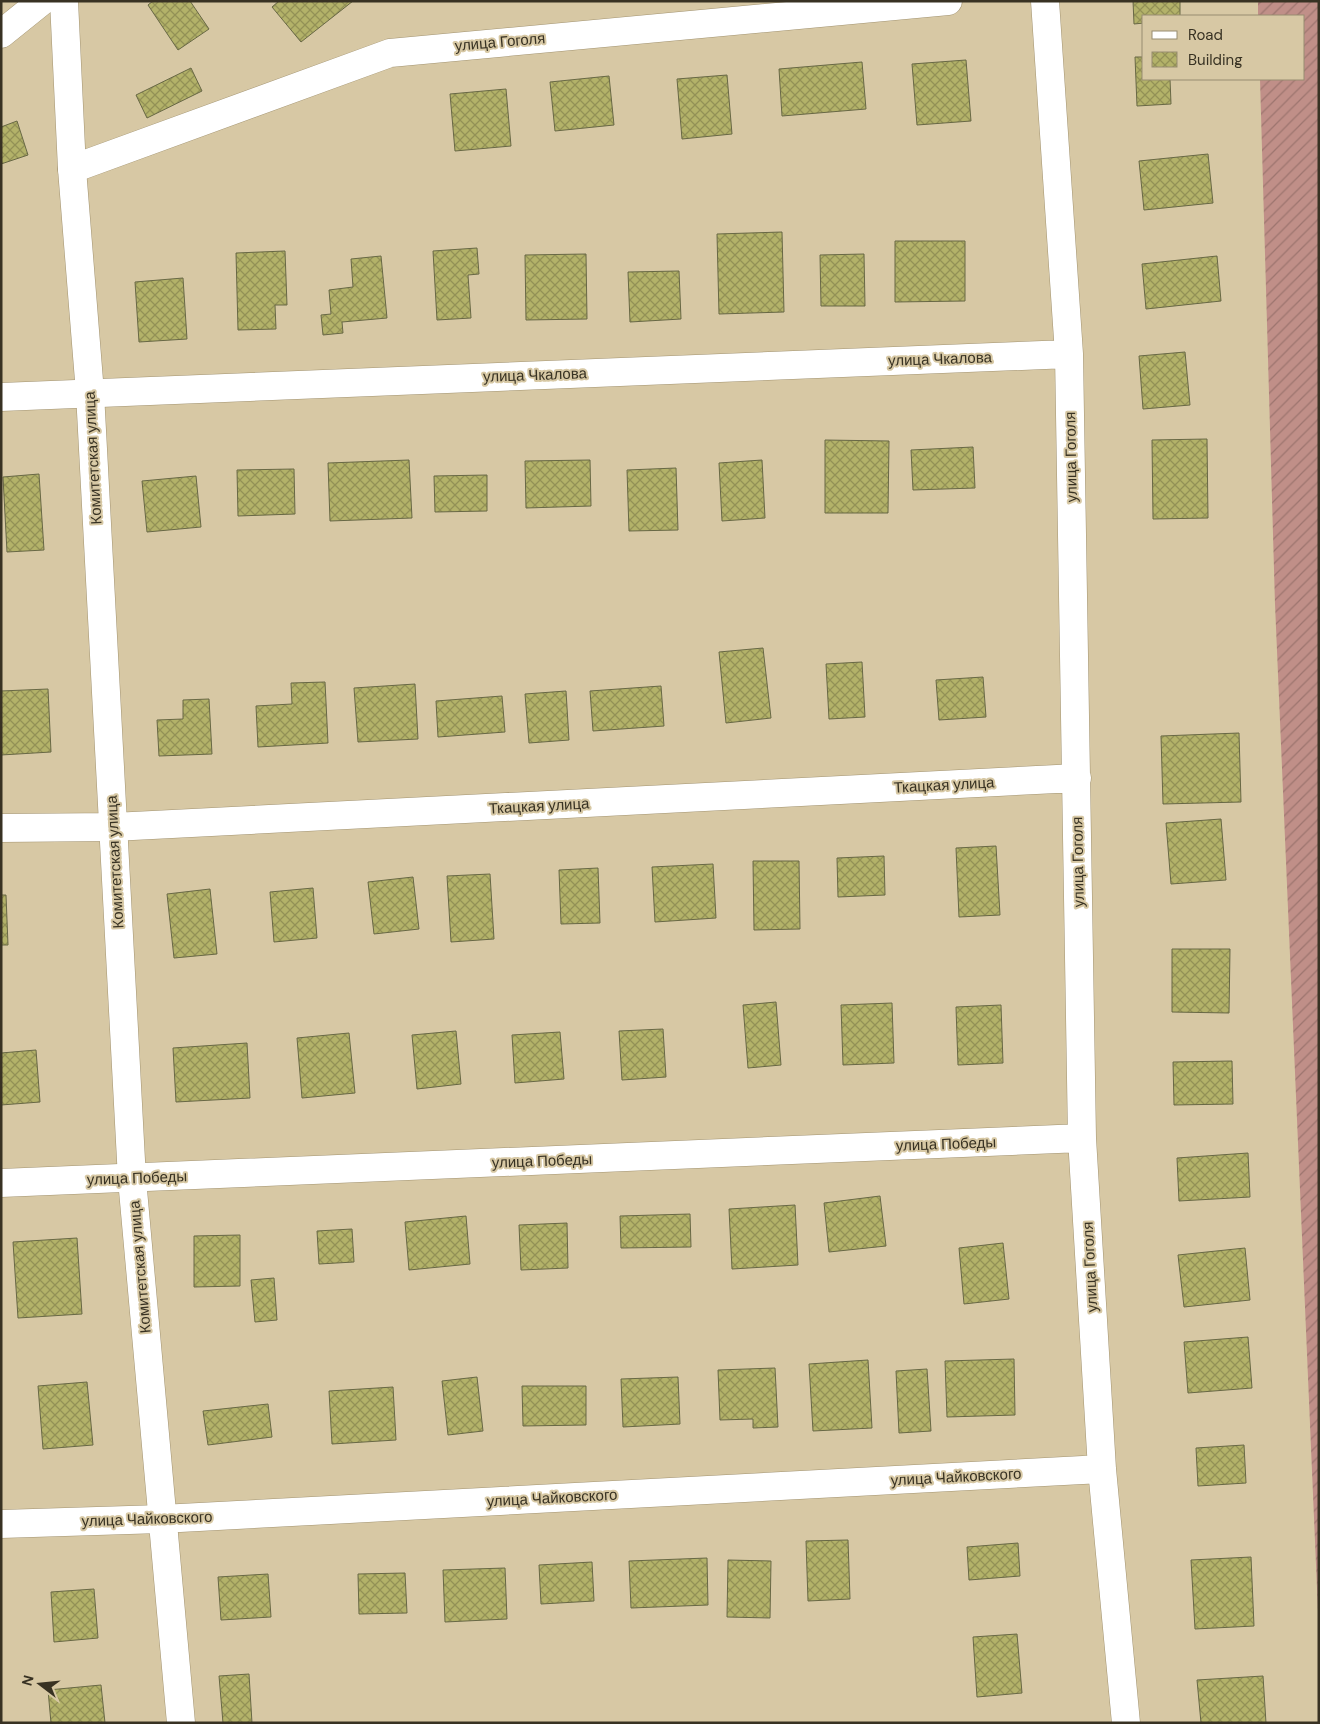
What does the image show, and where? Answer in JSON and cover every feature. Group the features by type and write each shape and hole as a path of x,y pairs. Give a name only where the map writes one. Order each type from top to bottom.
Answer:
{"street":[{"path":"1,34 42,1"},
{"name":"Комитетская улица","path":"64,1 72,169 90,393 132,1178 180,1723"},
{"name":"улица Гоголя","path":"72,169 390,53 948,1"},
{"name":"улица Гоголя","path":"1045,1 1069,354 1082,1138 1102,1469 1126,1723"},
{"name":"улица Чкалова","path":"1,397 1069,354"},
{"name":"Ткацкая улица","path":"1,828 113,827 1077,778"},
{"name":"улица Победы","path":"1,1183 1082,1138"},
{"name":"улица Чайковского","path":"1,1524 161,1519 1102,1469"}],"shaded area":[{"path":"1258,1 1319,1 1319,1635 1275,604 1260,80 1305,80 1305,15 1258,15"}],"building":[{"path":"153,1 190,1 209,29 178,50 148,5"},
{"path":"279,1 353,1 301,42 272,7"},
{"path":"1133,1 1180,1 1180,15 1142,15 1142,23 1134,24"},
{"path":"1135,57 1142,57 1142,80 1170,80 1171,104 1137,106"},
{"path":"966,60 971,121 917,125 912,64"},
{"path":"862,62 866,109 782,116 779,69"},
{"path":"191,68 202,91 147,118 136,95"},
{"path":"727,75 732,134 682,139 677,79"},
{"path":"609,76 614,125 555,131 550,82"},
{"path":"506,89 511,146 455,151 450,94"},
{"path":"17,121 28,155 1,164 1,127"},
{"path":"1208,154 1213,203 1144,210 1139,161"},
{"path":"782,232 784,312 719,314 717,234"},
{"path":"895,241 965,241 965,301 895,302"},
{"path":"477,248 479,274 468,275 471,318 437,320 433,251"},
{"path":"285,251 287,305 275,305 276,329 238,330 236,253"},
{"path":"586,254 587,319 526,320 525,255"},
{"path":"864,254 865,306 821,306 820,255"},
{"path":"381,256 387,318 342,322 343,333 323,335 321,315 331,314 329,290 353,287 351,259"},
{"path":"1217,256 1221,301 1146,309 1142,264"},
{"path":"679,271 681,319 630,322 628,272"},
{"path":"183,278 187,339 139,342 135,282"},
{"path":"1185,352 1190,405 1143,409 1139,356"},
{"path":"1207,439 1208,518 1153,519 1152,440"},
{"path":"825,440 889,441 888,513 825,513"},
{"path":"973,447 975,488 913,490 911,450"},
{"path":"409,460 412,518 330,521 328,463"},
{"path":"590,460 591,506 526,508 525,461"},
{"path":"762,460 765,518 722,521 719,463"},
{"path":"676,468 678,530 629,531 627,470"},
{"path":"294,469 295,514 238,516 237,470"},
{"path":"39,474 44,550 7,552 3,477"},
{"path":"487,475 487,511 435,512 434,476"},
{"path":"196,476 201,527 147,532 142,481"},
{"path":"763,648 771,718 726,723 719,652"},
{"path":"862,662 865,717 829,719 826,664"},
{"path":"983,677 986,717 939,720 936,680"},
{"path":"325,682 328,743 258,747 256,706 292,704 291,683"},
{"path":"415,684 418,739 358,742 354,688"},
{"path":"661,686 664,726 593,731 590,691"},
{"path":"48,689 51,752 1,755 1,691"},
{"path":"566,691 569,740 529,743 525,694"},
{"path":"502,696 505,732 438,737 436,701"},
{"path":"209,699 212,754 159,756 157,720 183,719 183,700"},
{"path":"1239,733 1241,802 1163,804 1161,736"},
{"path":"1221,819 1226,880 1171,884 1166,823"},
{"path":"996,846 1000,915 959,917 956,848"},
{"path":"884,856 885,895 838,897 837,858"},
{"path":"753,861 799,861 800,929 754,930"},
{"path":"713,864 716,918 655,922 652,867"},
{"path":"598,868 600,923 561,924 559,870"},
{"path":"490,874 494,939 451,942 447,876"},
{"path":"413,877 419,929 374,934 368,882"},
{"path":"313,888 317,938 274,942 270,892"},
{"path":"210,889 217,954 174,958 167,894"},
{"path":"1,895 6,895 8,945 1,945"},
{"path":"1172,949 1230,949 1229,1013 1172,1012"},
{"path":"776,1002 781,1065 748,1068 743,1005"},
{"path":"892,1003 894,1063 843,1065 841,1005"},
{"path":"1001,1005 1003,1063 958,1065 956,1007"},
{"path":"663,1029 666,1077 622,1080 619,1031"},
{"path":"456,1031 461,1084 417,1089 412,1035"},
{"path":"560,1032 564,1079 515,1083 512,1035"},
{"path":"349,1033 355,1093 302,1098 297,1038"},
{"path":"247,1043 250,1098 176,1102 173,1048"},
{"path":"36,1050 40,1102 1,1105 1,1053"},
{"path":"1232,1061 1233,1104 1174,1105 1173,1062"},
{"path":"1248,1153 1250,1197 1179,1201 1177,1158"},
{"path":"880,1196 886,1246 829,1252 824,1203"},
{"path":"795,1205 798,1265 732,1269 729,1209"},
{"path":"690,1214 691,1247 621,1248 620,1216"},
{"path":"466,1216 470,1264 409,1270 405,1222"},
{"path":"567,1223 568,1268 521,1270 519,1225"},
{"path":"352,1229 354,1262 319,1264 317,1231"},
{"path":"240,1235 240,1286 194,1287 194,1236"},
{"path":"77,1238 82,1314 18,1318 13,1242"},
{"path":"1003,1243 1009,1299 964,1304 959,1248"},
{"path":"1245,1248 1250,1300 1184,1307 1178,1255"},
{"path":"274,1278 277,1320 255,1322 251,1280"},
{"path":"1248,1337 1252,1388 1188,1393 1184,1342"},
{"path":"1014,1359 1015,1415 947,1417 945,1361"},
{"path":"868,1360 872,1428 813,1431 809,1364"},
{"path":"775,1368 778,1427 753,1428 753,1419 720,1420 718,1370"},
{"path":"927,1369 931,1431 899,1433 896,1371"},
{"path":"477,1377 483,1431 448,1435 442,1381"},
{"path":"678,1377 680,1424 623,1427 621,1379"},
{"path":"87,1382 93,1445 43,1449 38,1386"},
{"path":"522,1386 586,1386 586,1425 523,1426"},
{"path":"393,1387 396,1440 332,1444 329,1391"},
{"path":"268,1404 272,1437 208,1445 203,1411"},
{"path":"1244,1445 1246,1483 1198,1486 1196,1448"},
{"path":"848,1540 850,1599 808,1601 806,1541"},
{"path":"1018,1543 1020,1576 969,1580 967,1547"},
{"path":"1251,1557 1254,1626 1195,1629 1191,1560"},
{"path":"707,1558 708,1605 631,1608 629,1561"},
{"path":"728,1560 771,1561 770,1618 727,1617"},
{"path":"592,1562 594,1601 541,1604 539,1565"},
{"path":"505,1568 507,1619 445,1622 443,1570"},
{"path":"405,1573 407,1613 359,1614 358,1574"},
{"path":"268,1574 271,1617 221,1620 218,1577"},
{"path":"94,1589 98,1638 54,1642 51,1592"},
{"path":"1017,1634 1022,1693 977,1697 973,1637"},
{"path":"249,1674 252,1723 223,1723 219,1676"},
{"path":"1263,1676 1266,1723 1201,1723 1197,1680"},
{"path":"101,1685 105,1723 51,1723 48,1690"}]}
